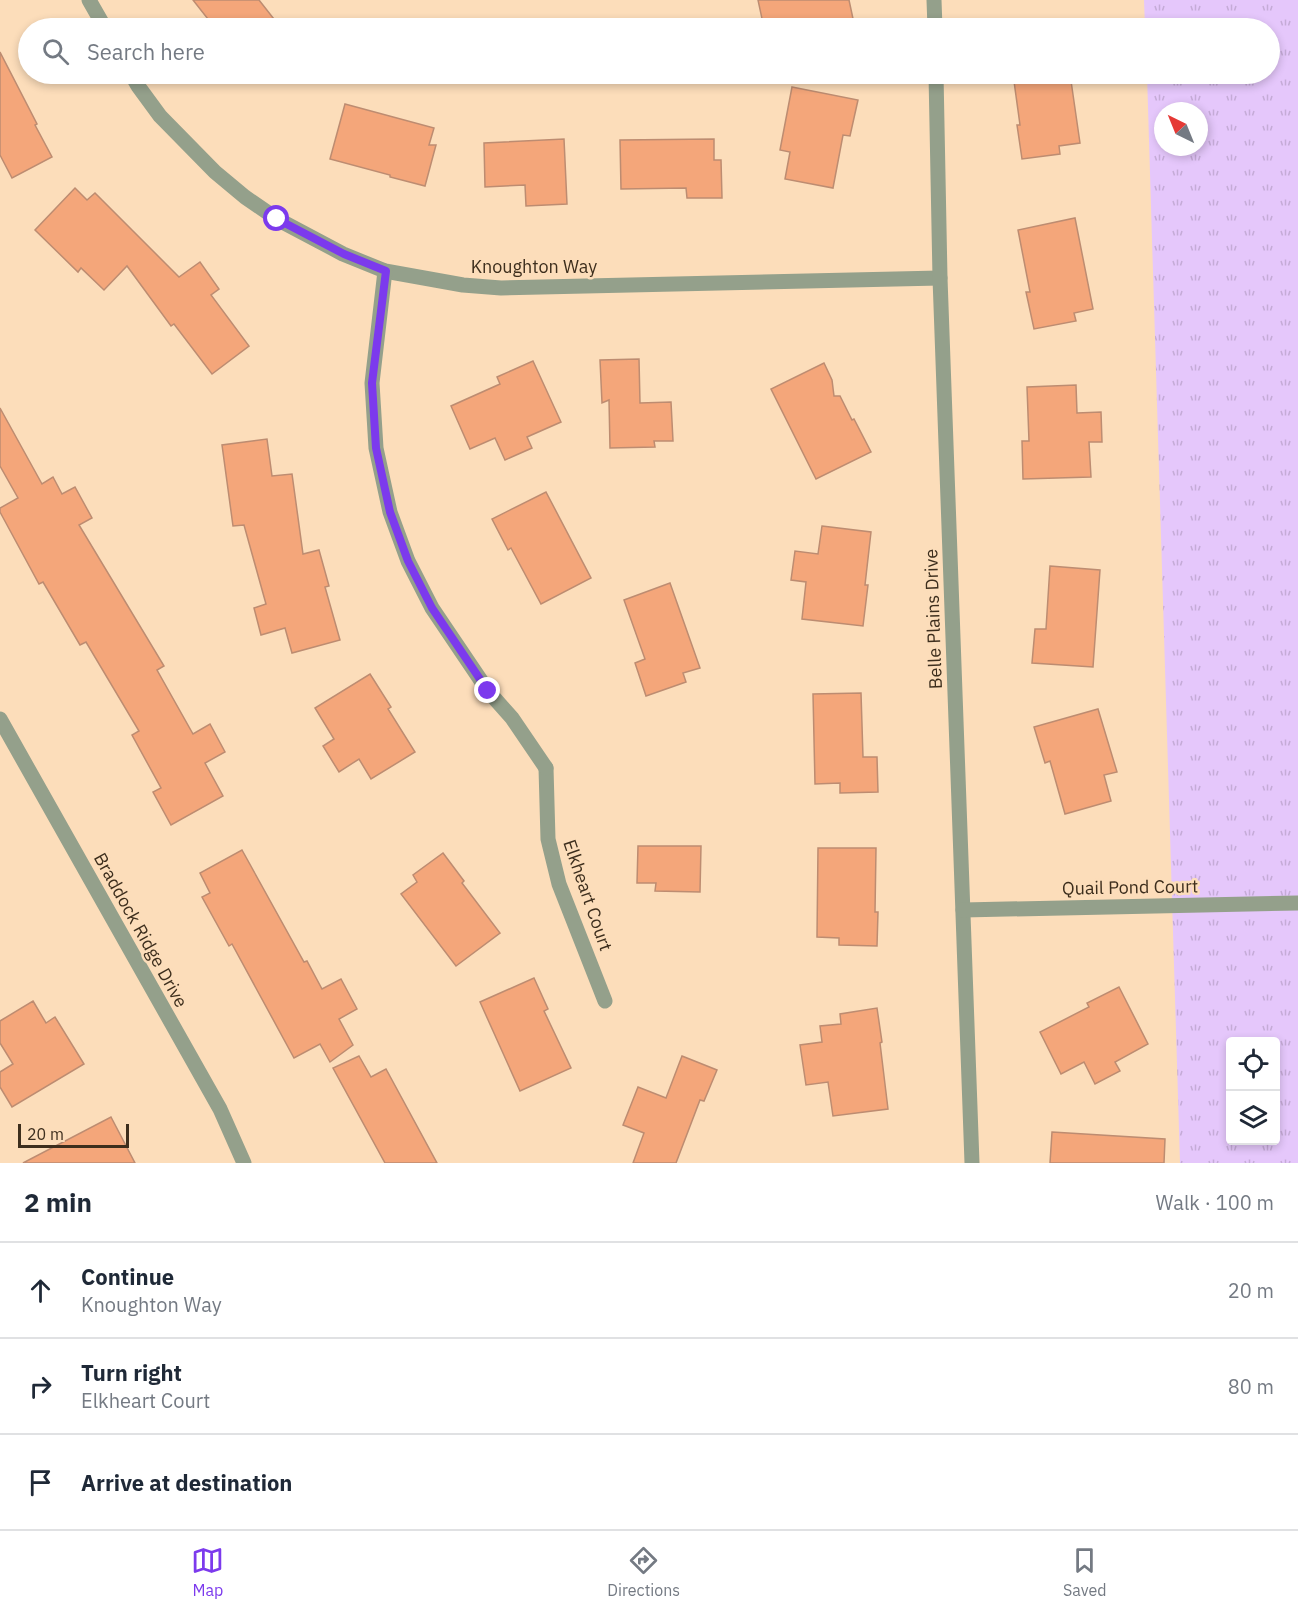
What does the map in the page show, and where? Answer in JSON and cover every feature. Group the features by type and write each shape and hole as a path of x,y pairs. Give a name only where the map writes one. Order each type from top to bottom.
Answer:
{"street":[{"path":"89,0 99,18"},
{"path":"934,0 935,18"},
{"name":"Knoughton Way","path":"137,84 160,116 214,172 245,197 277,219 344,254 386,271 463,285 501,288 940,278"},
{"name":"Belle Plains Drive","path":"936,84 940,278 972,1163"},
{"name":"Elkheart Court","path":"386,271 372,383 376,448 390,512 408,561 432,608 488,691 513,718 546,768 548,839 556,872 604,1001"},
{"name":"Braddock Ridge Drive","path":"0,719 220,1110 244,1163"},
{"name":"Quail Pond Court","path":"963,910 1298,903"}],"green space":[{"path":"1144,0 1298,0 1298,1163 1180,1163 1147,84 1280,84 1280,18 1145,18"}],"building":[{"path":"193,0 259,0 273,18 207,18"},
{"path":"758,0 849,0 853,18 762,18"},
{"path":"0,52 52,157 12,178 0,155"},
{"path":"1014,84 1071,84 1080,143 1059,146 1060,154 1022,159 1017,125 1020,125"},
{"path":"792,87 858,100 850,136 843,135 833,188 785,179 790,152 780,150"},
{"path":"345,104 434,128 429,145 436,145 425,186 330,159"},
{"path":"564,139 567,204 526,206 525,185 485,187 484,143"},
{"path":"714,139 714,160 721,160 722,198 687,198 686,188 621,189 620,140"},
{"path":"75,188 87,200 95,193 179,277 200,262 219,289 211,295 249,346 212,374 174,324 171,326 127,266 104,290 81,268 78,272 35,230"},
{"path":"1075,218 1093,309 1074,313 1076,321 1034,329 1026,292 1030,292 1018,230"},
{"path":"639,359 640,403 671,402 673,441 654,441 655,447 610,448 609,400 602,403 600,360"},
{"path":"533,361 561,422 527,437 532,448 505,460 495,438 470,449 451,406 500,384 497,377"},
{"path":"824,363 832,380 834,396 840,396 871,452 816,479 771,389"},
{"path":"1076,385 1077,413 1101,412 1102,442 1089,442 1091,477 1023,479 1022,441 1029,441 1027,387"},
{"path":"0,408 42,484 53,477 62,494 75,487 92,518 79,525 164,666 157,670 193,734 210,724 225,752 205,763 223,796 171,825 153,792 161,788 132,735 139,731 86,642 80,645 43,582 39,584 0,512 0,508 18,498 0,466"},
{"path":"267,439 272,476 292,474 303,554 319,550 329,586 325,587 340,640 292,653 285,628 261,635 254,608 266,604 244,525 233,526 222,445"},
{"path":"546,492 591,578 541,604 511,548 508,550 492,519"},
{"path":"822,526 871,532 863,626 802,619 806,582 791,580 795,551 818,554"},
{"path":"1050,566 1100,570 1093,667 1032,663 1035,629 1046,629"},
{"path":"670,583 700,668 683,673 686,682 646,696 635,663 645,659 624,600"},
{"path":"370,674 391,707 388,709 415,752 371,779 359,759 339,772 323,746 334,739 315,708"},
{"path":"861,693 863,757 877,757 878,792 840,793 840,783 815,784 813,694"},
{"path":"1098,709 1117,772 1104,775 1111,801 1065,814 1050,761 1045,763 1034,727"},
{"path":"638,846 701,846 700,892 655,891 656,883 637,883"},
{"path":"818,848 876,848 877,946 839,945 839,938 817,937"},
{"path":"242,850 304,962 307,961 322,989 341,979 357,1009 339,1019 353,1045 330,1062 320,1044 294,1058 232,944 229,946 202,897 210,893 200,873"},
{"path":"443,853 464,881 462,883 500,933 456,966 401,894 417,882 413,875"},
{"path":"534,978 548,1009 544,1011 571,1068 520,1091 480,1002"},
{"path":"1119,987 1148,1044 1115,1062 1120,1071 1095,1084 1084,1062 1061,1074 1040,1032 1089,1007 1087,1003"},
{"path":"33,1001 46,1023 55,1017 84,1064 12,1107 0,1087 0,1072 13,1064 0,1043 0,1021"},
{"path":"877,1008 888,1109 833,1116 828,1082 806,1085 800,1045 822,1042 820,1026 841,1024 840,1014"},
{"path":"359,1056 371,1077 386,1069 437,1163 385,1163 333,1068"},
{"path":"682,1056 717,1070 704,1101 700,1100 676,1163 633,1163 644,1133 623,1125 638,1087 666,1098"},
{"path":"111,1117 135,1163 23,1163"},
{"path":"1052,1132 1165,1139 1164,1163 1050,1163"}],"route":[{"path":"277,219 344,254 386,271 372,383 376,448 390,512 408,561 432,608 488,691"}]}
